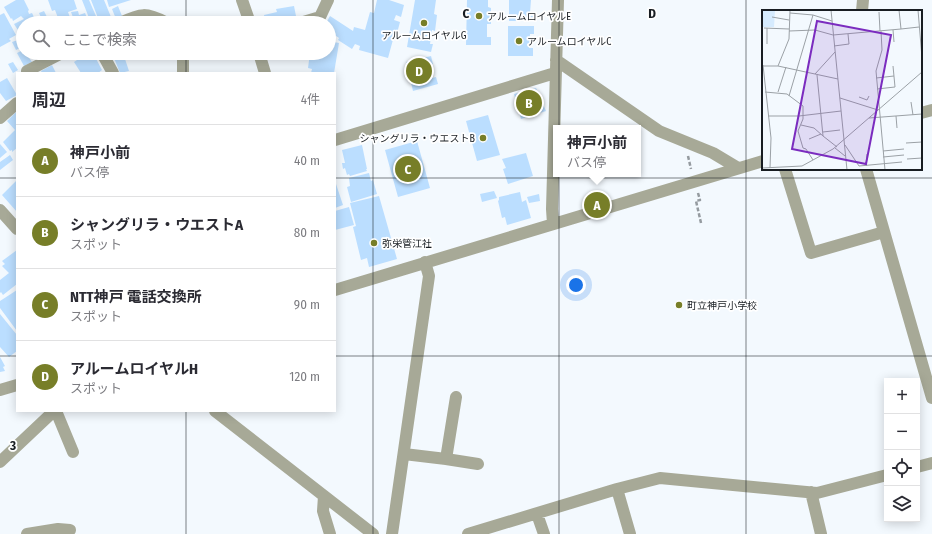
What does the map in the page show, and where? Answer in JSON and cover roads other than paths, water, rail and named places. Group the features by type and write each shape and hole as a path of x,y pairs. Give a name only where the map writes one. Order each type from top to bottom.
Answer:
{"street":[{"path":"242,0 248,16"},
{"path":"320,16 328,0"},
{"path":"554,125 558,0"},
{"path":"862,10 863,0"},
{"path":"133,16 152,16"},
{"path":"27,72 48,60"},
{"path":"106,60 112,72"},
{"path":"183,60 183,72"},
{"path":"261,60 266,72"},
{"path":"556,60 659,131 713,153 738,168"},
{"path":"336,140 555,73"},
{"path":"0,118 16,104"},
{"path":"922,113 932,110"},
{"path":"336,288 762,161"},
{"path":"553,164 552,209 554,224"},
{"path":"785,170 811,254 884,232"},
{"path":"866,170 932,398"},
{"path":"0,210 16,227"},
{"path":"392,534 429,276 426,262"},
{"path":"0,390 16,385"},
{"path":"446,458 456,397"},
{"path":"0,462 54,412"},
{"path":"55,412 73,452"},
{"path":"216,412 373,534"},
{"path":"404,454 446,458 478,464"},
{"path":"920,466 932,463"},
{"path":"468,534 617,489 660,478 817,493 884,476"},
{"path":"617,489 630,534"},
{"path":"811,492 821,534"},
{"path":"324,496 323,511 330,534"},
{"path":"537,514 544,534"},
{"path":"27,534 58,529 70,530"}],"place":[{"name":"アルームロイヤルE","path":"479,16"},
{"name":"アルームロイヤルG","path":"424,23"},
{"name":"アルームロイヤルC","path":"519,41"},
{"name":"アルームロイヤルH","path":"419,71"},
{"name":"シャングリラ・ウエストA","path":"529,103"},
{"name":"シャングリラ・ウエストB","path":"483,138"},
{"name":"NTT神戸 電話交換所","path":"408,169"},
{"name":"神戸小前","path":"597,205"},
{"name":"弥栄管江社","path":"374,243"},
{"name":"町立神戸小学校","path":"679,305"}]}
